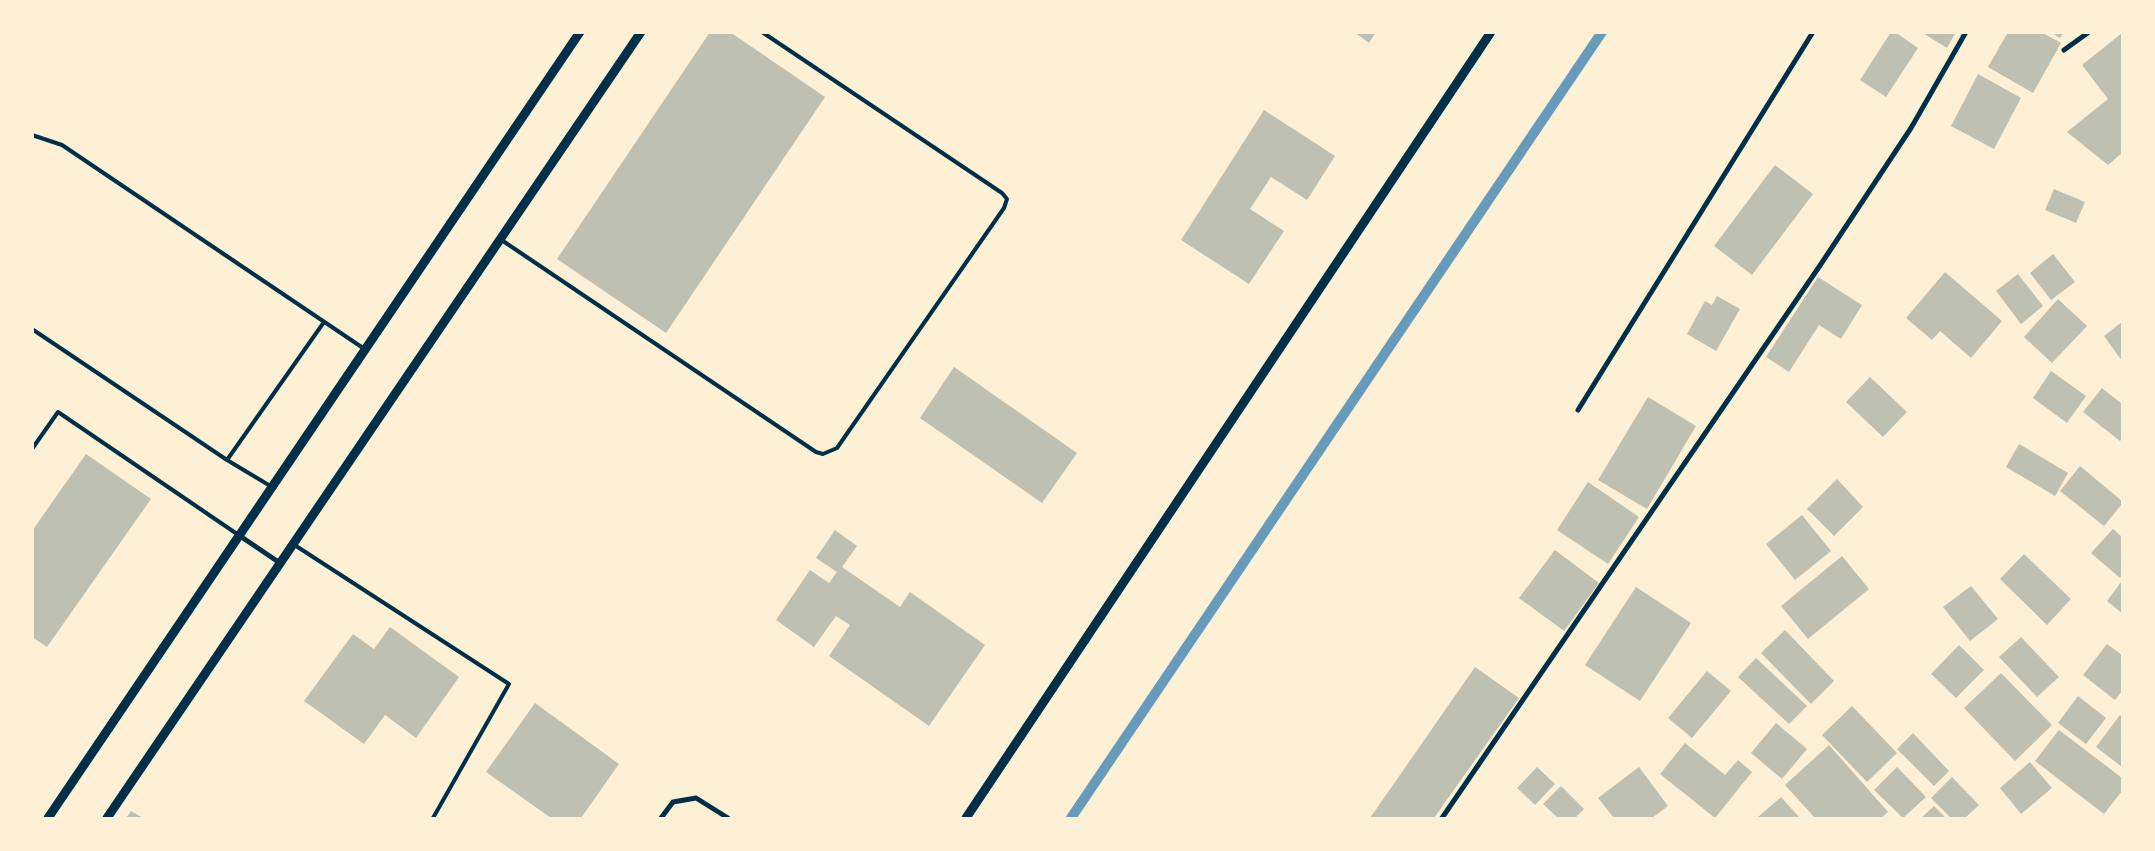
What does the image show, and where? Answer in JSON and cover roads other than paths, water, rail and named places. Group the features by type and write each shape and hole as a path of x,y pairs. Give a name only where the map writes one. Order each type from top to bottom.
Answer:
{"street":[{"path":"48,818 580,32"},
{"path":"107,818 641,32"},
{"path":"966,818 1491,32"},
{"path":"1578,410 1813,32"},
{"path":"1442,818 1821,264 1910,128 1966,32"},
{"path":"2064,50 2090,32"},
{"path":"240,536 280,563"},
{"path":"661,818 673,802 696,798 728,818"}],"lane":[{"path":"500,239 816,452 823,454 837,448 1004,208 1007,199 1002,193 762,32"},
{"path":"32,135 62,145 366,350"},
{"path":"227,460 324,322"},
{"path":"32,329 227,460 272,487"},
{"path":"32,449 58,412 240,536"},
{"path":"293,544 509,684 433,818"}],"waterway":[{"path":"1071,818 1602,32"}]}
